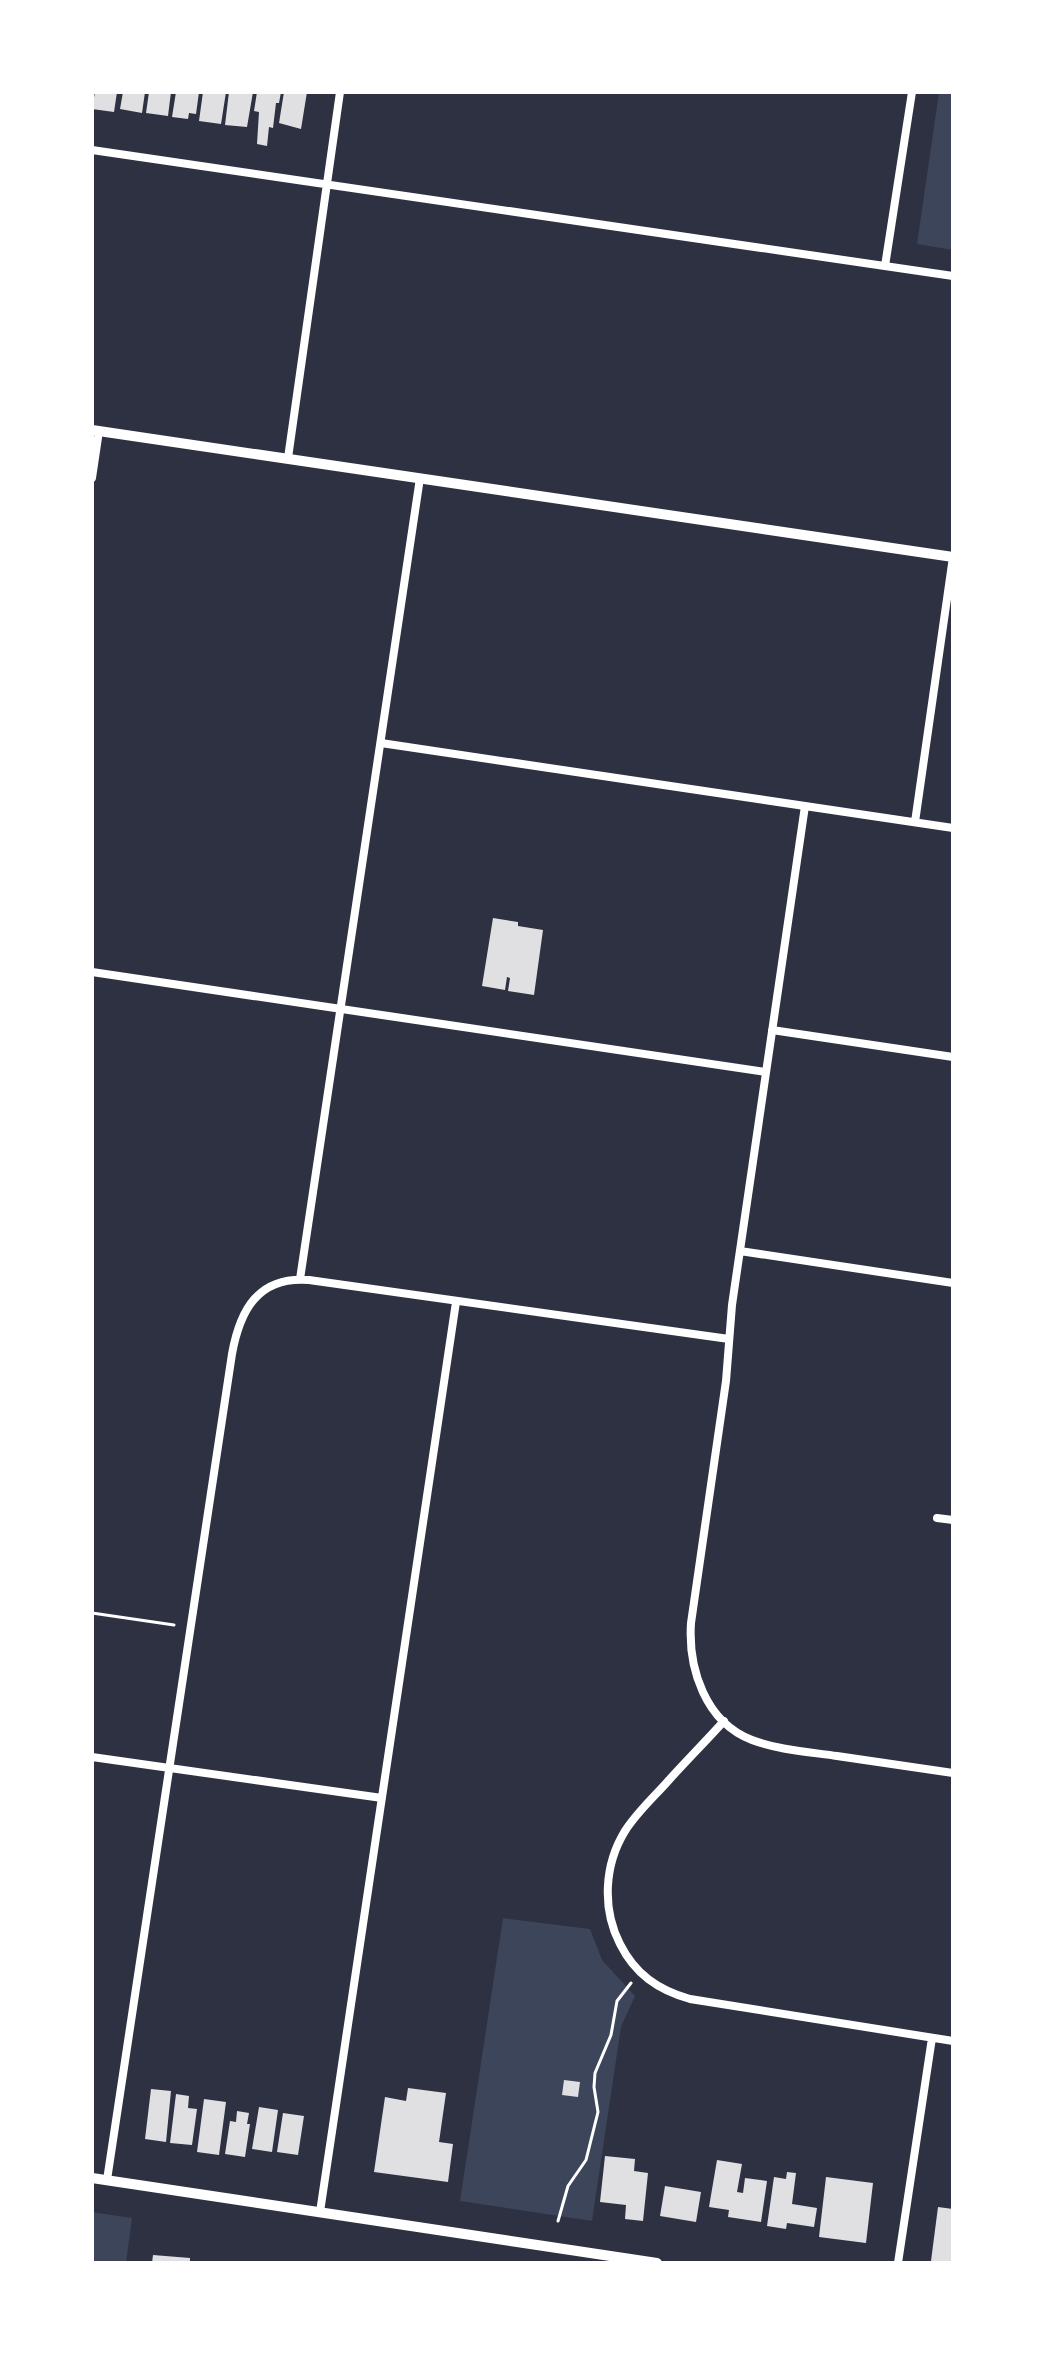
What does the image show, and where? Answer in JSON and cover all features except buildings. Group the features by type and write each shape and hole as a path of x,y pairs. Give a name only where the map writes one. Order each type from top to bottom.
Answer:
{"street":[{"path":"288,458 340,92"},
{"path":"885,266 912,92"},
{"path":"92,150 953,276"},
{"path":"92,478 96,431 953,557 915,822"},
{"path":"300,1279 420,478"},
{"path":"381,743 953,828"},
{"path":"805,806 740,1251 726,1381 690,1638 693,1668 698,1683 724,1721 744,1736 771,1745 953,1773"},
{"path":"92,972 766,1072"},
{"path":"772,1030 953,1057"},
{"path":"740,1251 953,1283"},
{"path":"107,2180 234,1338 246,1310 271,1285 300,1279 729,1339"},
{"path":"320,2212 456,1302"},
{"path":"937,1518 953,1520"},
{"path":"724,1721 625,1831 613,1859 607,1889 611,1920 624,1952 647,1980 661,1989 690,1999 953,2041"},
{"path":"92,1757 382,1798"},
{"path":"898,2263 932,2038"},
{"path":"92,2178 657,2263"}],"path":[{"path":"92,1613 174,1625"},
{"path":"558,2221 568,2186 586,2160 598,2112 594,2079 611,2035 617,2001 640,1972"}],"shaded area":[{"path":"939,92 953,92 953,250 917,244"},
{"path":"503,1918 590,1929 602,1960 635,1996 621,2027 592,2221 460,2201"},
{"path":"92,2212 132,2218 126,2263 92,2263"}]}
